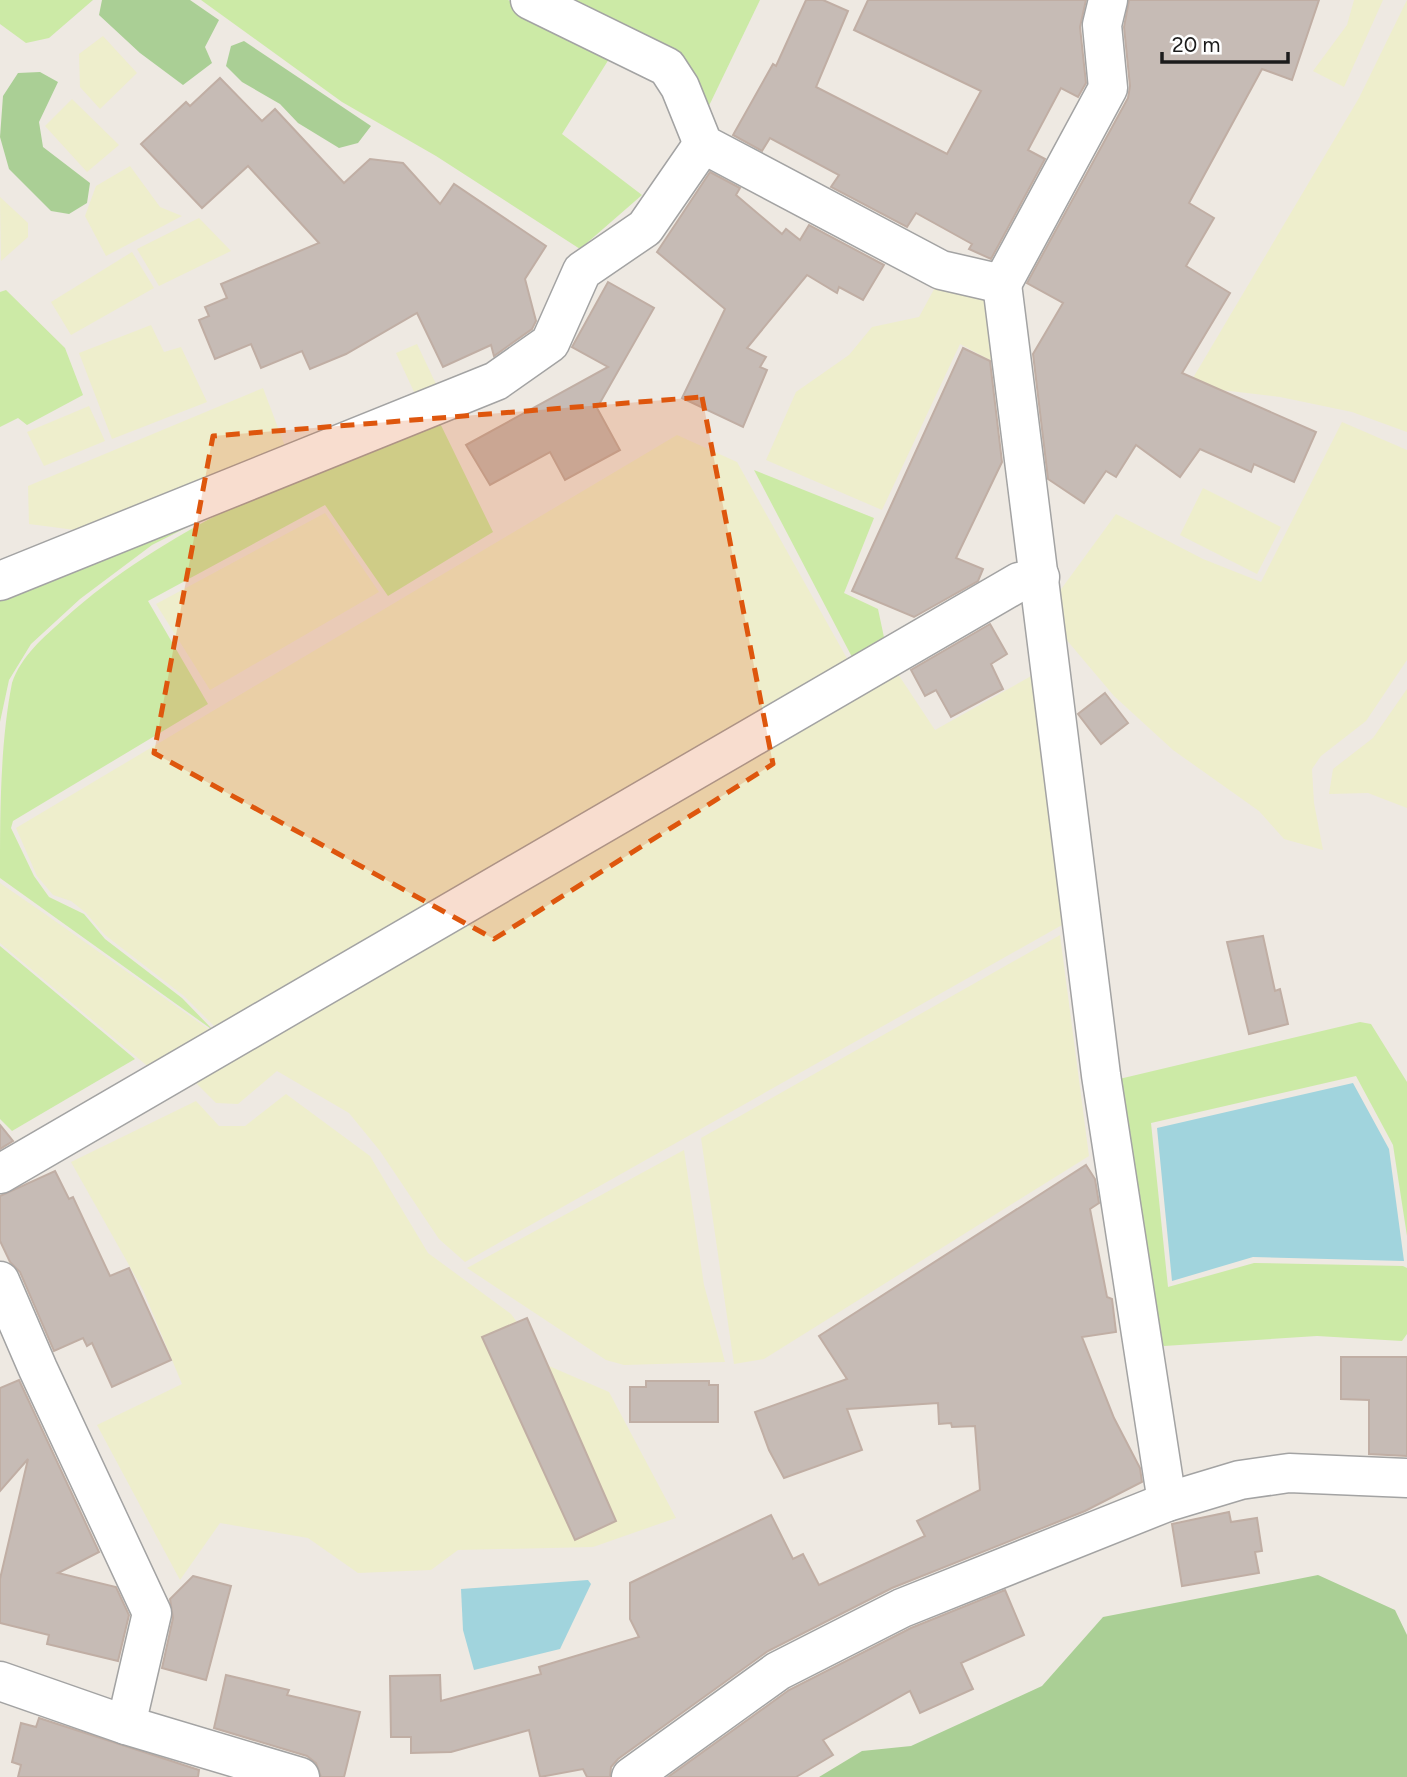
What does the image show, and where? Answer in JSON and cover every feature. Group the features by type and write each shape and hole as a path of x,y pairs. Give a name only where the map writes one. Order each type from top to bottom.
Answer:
{"street":[{"path":"530,0 667,67 680,87 703,144 941,270 1002,284"},
{"path":"1108,0 1102,25 1108,88 1002,284 1101,1075 1167,1502"},
{"path":"0,582 496,381 550,343 582,271 645,228 703,144"},
{"path":"0,1174 1020,582 1040,578"},
{"path":"0,1280 38,1369 152,1613 127,1725"},
{"path":"631,1777 778,1671 902,1608 1167,1502 1240,1480 1289,1473 1407,1478"},
{"path":"0,1681 127,1725 300,1777"}],"highlighted area":[{"path":"702,397 773,764 494,939 154,753 213,436"}],"green space":[{"path":"0,0 93,0 49,38 26,43 0,24"},
{"path":"102,0 190,0 219,20 205,47 212,63 183,85 140,53 99,15"},
{"path":"201,0 508,0 614,51 562,134 642,195 580,249 436,156 342,102"},
{"path":"557,0 760,0 706,112"},
{"path":"1354,0 1383,0 1344,87 1313,71 1347,25"},
{"path":"1407,0 1407,432 1352,412 1280,397 1204,388 1193,378 1359,98"},
{"path":"103,36 137,73 100,109 80,87 79,54"},
{"path":"244,41 371,126 358,143 339,148 298,123 280,104 242,82 226,66 231,46"},
{"path":"40,72 58,82 39,122 43,147 90,183 87,203 69,214 51,211 9,169 0,137 3,96 18,73"},
{"path":"72,99 119,145 87,172 45,126"},
{"path":"130,166 160,207 182,216 106,256 85,216 96,186"},
{"path":"0,197 28,223 28,237 1,261"},
{"path":"199,218 231,251 159,286 137,249"},
{"path":"132,252 154,288 71,335 51,302"},
{"path":"939,280 983,296 995,309 1003,367 960,344 882,510 766,460 796,392 849,355 872,327 919,317"},
{"path":"6,290 65,348 83,395 27,425 18,418 0,427 0,292"},
{"path":"151,325 164,352 181,347 207,402 112,439 79,353"},
{"path":"417,344 436,384 415,394 396,353"},
{"path":"263,388 286,449 83,531 29,524 28,486"},
{"path":"89,406 105,441 44,466 27,432"},
{"path":"436,415 493,532 388,596 325,505 148,601 208,704 13,821 11,828 34,876 49,897 84,914 105,939 182,998 214,1031 0,878 3,755 12,683 21,664 49,632 106,584 150,554 242,502"},
{"path":"1342,422 1407,450 1407,660 1366,721 1321,756 1312,769 1314,803 1323,850 1284,839 1259,811 1173,750 1114,696 1054,625 1051,603 1116,514 1203,559 1261,582"},
{"path":"677,435 737,462 849,662 217,1029 184,996 105,935 85,912 71,901 53,895 37,876 16,828"},
{"path":"754,470 874,518 844,593 878,609 885,642 852,657"},
{"path":"1203,488 1281,527 1257,574 1180,535"},
{"path":"239,501 152,545 80,599 31,644 9,680 0,722 0,595"},
{"path":"325,513 379,592 210,690 156,604"},
{"path":"894,668 935,730 1033,675 1062,925 465,1262 439,1239 380,1151 349,1113 277,1071 238,1104 216,1103 196,1083"},
{"path":"1407,689 1407,808 1368,793 1329,794 1333,769 1373,738"},
{"path":"0,883 211,1031 151,1069 0,943"},
{"path":"1060,935 1089,1156 764,1359 734,1364 701,1138"},
{"path":"0,946 135,1059 12,1131 0,1119"},
{"path":"1360,1022 1371,1024 1407,1082 1407,1236 1393,1145 1356,1076 1151,1123 1168,1287 1254,1263 1403,1266 1407,1268 1407,1334 1402,1341 1317,1336 1164,1346 1151,1330 1115,1080"},
{"path":"286,1094 370,1156 428,1253 511,1314 549,1366 609,1392 676,1518 593,1547 458,1550 431,1570 358,1573 308,1538 220,1523 180,1580 97,1425 182,1384 143,1290 71,1162 196,1101 219,1126 245,1126"},
{"path":"684,1150 704,1285 725,1362 624,1365 606,1360 467,1268"},
{"path":"1318,1575 1395,1610 1407,1635 1407,1777 819,1777 862,1751 911,1746 1042,1686 1103,1617"}],"water":[{"path":"1353,1083 1389,1149 1404,1261 1253,1257 1172,1281 1157,1128"},
{"path":"588,1580 591,1584 560,1649 474,1670 463,1630 461,1589"}],"building":[{"path":"806,0 823,0 848,11 816,87 947,154 981,91 854,30 868,0 1086,0 1080,27 1086,83 1078,97 1061,88 1028,150 1045,159 991,259 969,249 972,244 916,213 907,227 831,187 839,175 770,138 762,151 733,135 773,64 776,66"},
{"path":"1129,0 1319,0 1292,80 1262,69 1189,203 1214,218 1186,266 1230,293 1182,373 1316,432 1294,482 1254,464 1251,472 1200,449 1180,477 1136,445 1116,477 1106,471 1084,503 1048,479 1033,354 1063,303 1027,283 1128,98 1130,86 1124,27"},
{"path":"220,78 262,121 275,109 344,183 370,159 403,163 440,204 454,184 546,246 525,279 536,321 532,329 494,356 491,345 443,367 417,313 346,354 310,369 302,351 261,368 251,344 215,359 199,320 209,316 205,307 227,298 221,284 319,243 248,166 202,208 141,144 186,102 190,106"},
{"path":"710,172 740,188 736,195 782,234 786,229 800,240 809,225 884,265 863,300 839,287 837,293 807,275 747,348 766,357 760,367 767,370 743,427 682,398 725,309 657,252"},
{"path":"608,282 654,308 597,408 620,450 565,480 550,452 490,485 466,445 608,367 572,347"},
{"path":"963,348 990,361 1002,462 956,558 983,569 978,581 914,617 852,591"},
{"path":"990,624 1007,654 991,664 1003,689 951,717 936,690 925,696 911,670"},
{"path":"1105,693 1128,723 1101,744 1078,714"},
{"path":"1263,936 1275,991 1280,989 1288,1024 1249,1034 1227,942"},
{"path":"0,1125 13,1141 0,1149"},
{"path":"1086,1165 1095,1179 1099,1203 1090,1209 1107,1297 1112,1299 1116,1332 1082,1337 1114,1418 1140,1468 1142,1482 1085,1511 892,1588 768,1651 618,1759 611,1767 610,1777 587,1777 583,1769 540,1777 529,1730 451,1752 411,1753 411,1737 391,1737 390,1676 440,1675 441,1701 541,1674 539,1667 639,1637 630,1619 630,1583 771,1515 793,1559 803,1554 819,1585 925,1536 917,1521 980,1490 975,1426 952,1427 951,1423 939,1424 938,1403 847,1409 862,1450 784,1478 769,1450 755,1412 847,1379 819,1336"},
{"path":"55,1171 69,1199 73,1197 110,1276 129,1268 171,1360 112,1387 92,1343 87,1346 83,1338 54,1351 20,1272 10,1262 0,1241 0,1196"},
{"path":"527,1318 616,1521 575,1540 482,1337"},
{"path":"1341,1357 1407,1357 1407,1456 1369,1454 1369,1400 1341,1399"},
{"path":"19,1380 99,1552 58,1573 116,1587 129,1615 118,1661 47,1644 49,1635 0,1623 0,1579 28,1459 0,1491 0,1388"},
{"path":"646,1381 709,1381 709,1385 718,1385 718,1422 630,1422 630,1387 646,1387"},
{"path":"1229,1512 1231,1522 1257,1518 1262,1551 1255,1552 1259,1573 1182,1586 1172,1524"},
{"path":"193,1576 231,1586 206,1680 162,1668 173,1618 170,1599"},
{"path":"1005,1590 1024,1635 961,1663 973,1689 920,1713 910,1691 823,1740 833,1755 796,1777 668,1777 789,1690 911,1628"},
{"path":"226,1675 289,1690 287,1695 360,1712 344,1777 321,1777 316,1763 307,1756 214,1728"},
{"path":"39,1718 199,1770 198,1777 18,1777 21,1765 12,1762 21,1723 36,1727"}]}
